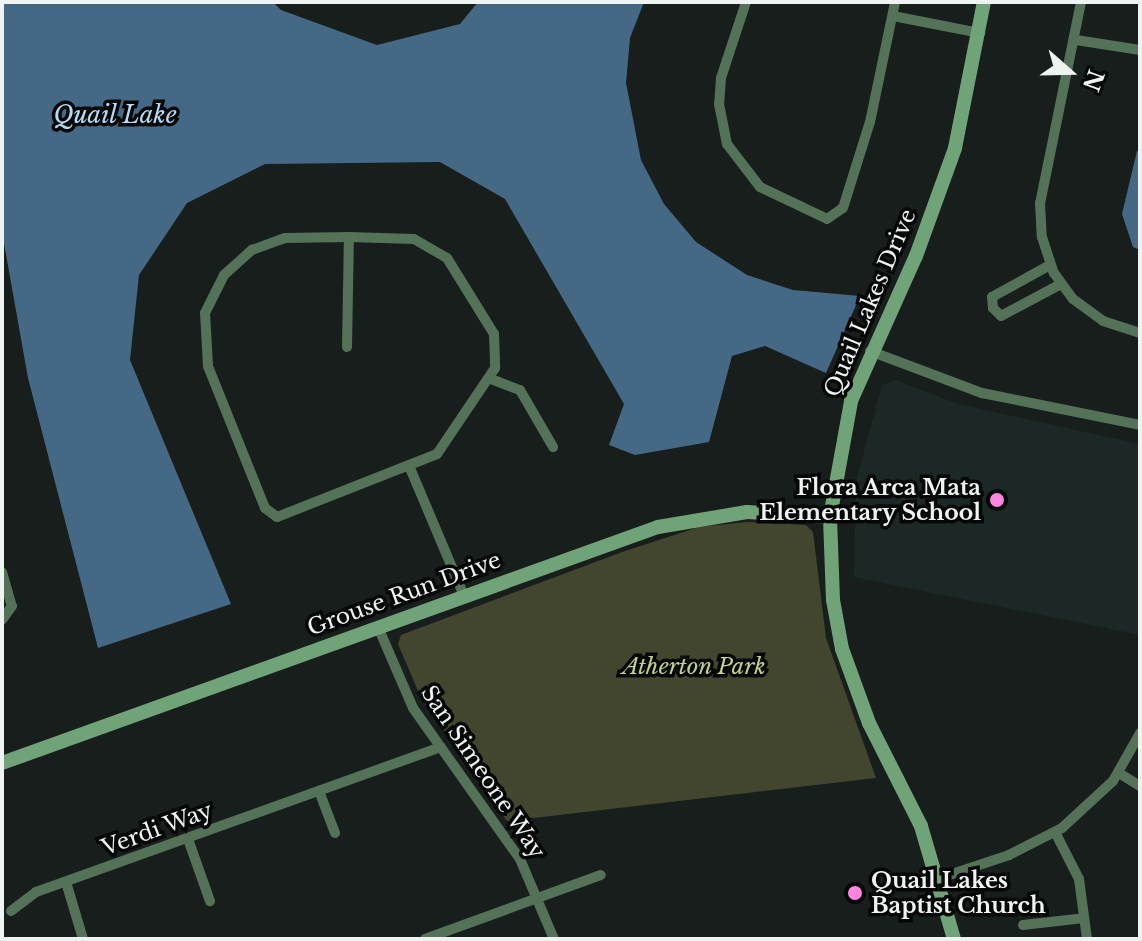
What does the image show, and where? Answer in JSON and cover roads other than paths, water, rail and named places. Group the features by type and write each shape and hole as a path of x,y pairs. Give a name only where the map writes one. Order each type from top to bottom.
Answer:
{"main road":[{"name":"Quail Lakes Drive","path":"954,939 940,878 921,826 853,686 833,600 830,517 840,441 870,351 940,194 968,101 984,2"},
{"name":"Grouse Run Drive","path":"2,763 464,596 683,521 747,512 830,517"}],"street":[{"path":"746,2 719,90 727,144 760,187 827,219 843,208 884,69 895,2"},
{"path":"1081,2 1076,40 1040,203 1050,265 1061,284 1103,321 1140,333"},
{"path":"893,16 980,33"},
{"path":"1076,40 1140,50"},
{"path":"347,347 349,237"},
{"path":"349,237 414,239 447,258 494,334 497,352 491,379 446,446 410,468 277,517 265,508 208,366 205,313 232,266 276,240 349,237"},
{"path":"1050,265 992,297 993,308 1001,316 1061,284"},
{"path":"870,351 982,393 1140,425"},
{"path":"491,379 520,390 553,447"},
{"path":"410,468 464,596"},
{"path":"2,572 12,606 2,620"},
{"name":"San Simeone Way","path":"378,627 401,687 512,846 539,898 554,939"},
{"path":"940,878 1055,832 1089,808 1119,773 1140,733"},
{"name":"Verdi Way","path":"11,911 36,892 441,747"},
{"path":"1119,773 1138,784"},
{"path":"319,791 335,833"},
{"path":"1055,832 1079,879 1087,939"},
{"path":"188,839 210,901"},
{"path":"425,939 601,875"},
{"path":"66,882 83,939"},
{"path":"1023,925 1084,918"}],"water":[{"name":"Quail Lake","path":"2,2 273,2 281,10 377,45 460,24 478,2 644,2 630,38 626,83 641,160 664,204 696,242 747,275 793,290 860,296 826,373 765,346 732,356 709,442 635,455 609,445 624,404 505,199 440,162 265,164 187,203 139,275 130,360 231,604 98,648 28,378 2,232"},
{"path":"1137,151 1140,151 1140,250 1133,247 1122,214"}],"place":[{"name":"Flora Arca Mata Elementary School","path":"997,500"},
{"name":"Quail Lakes Baptist Church","path":"855,893"}],"park label":[{"name":"Atherton Park","path":"694,667"}]}
